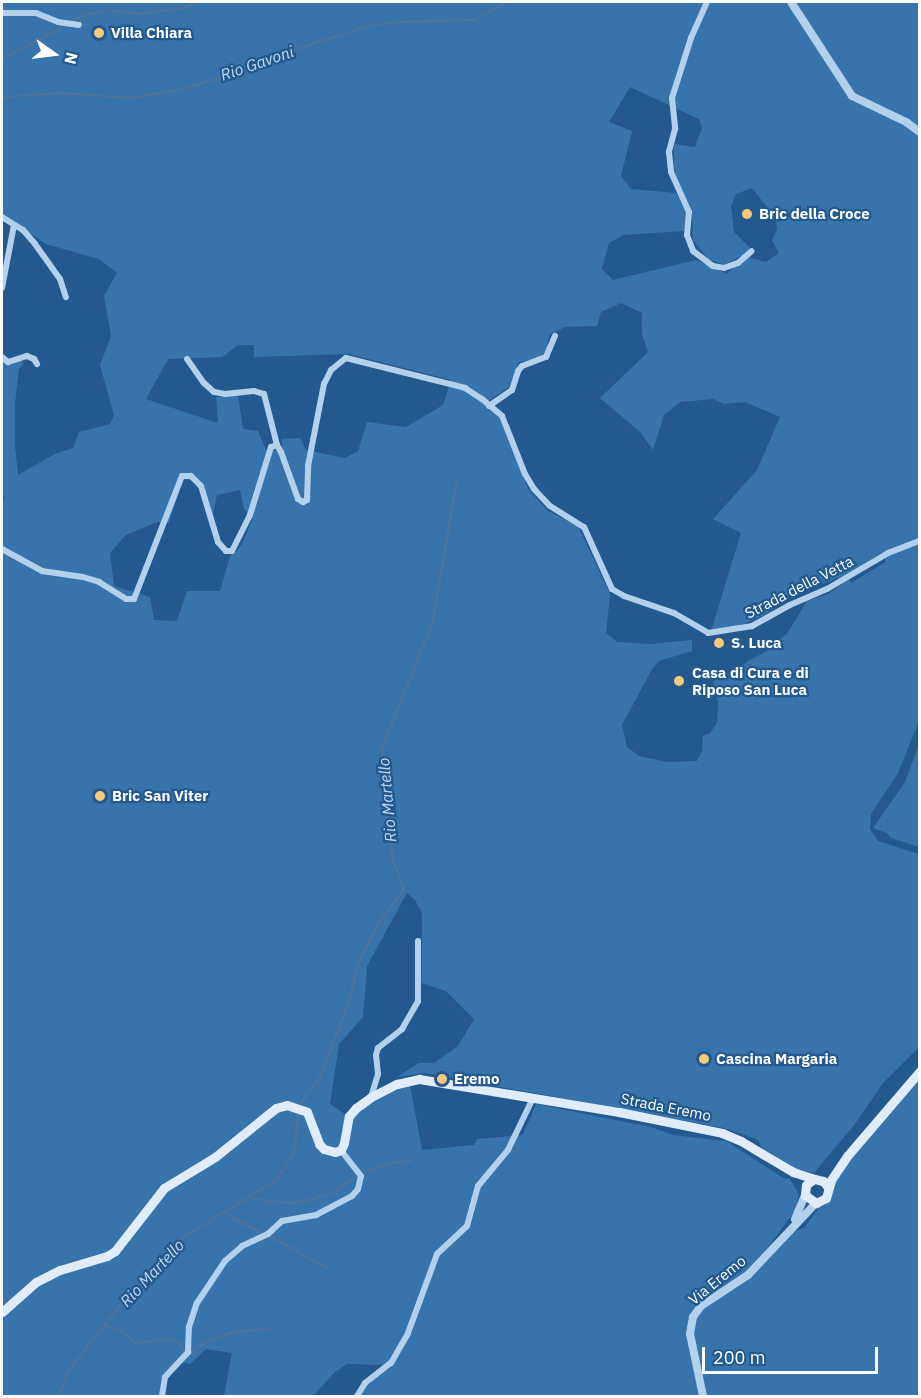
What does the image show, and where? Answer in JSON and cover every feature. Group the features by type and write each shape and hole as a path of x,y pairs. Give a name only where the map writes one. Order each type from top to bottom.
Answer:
{"main road":[{"path":"848,1155 806,1185 805,1193 816,1203 826,1198 828,1187 848,1155 920,1071"},
{"name":"Strada Eremo","path":"341,1150 349,1116 371,1097 397,1084 419,1079 722,1133 741,1141 785,1168 816,1179"},
{"path":"2,1312 36,1282 60,1270 107,1256 115,1251 164,1188 215,1157 276,1108 287,1105 307,1112 319,1144 330,1151 341,1150"},
{"name":"Strada Eremo","path":"785,1168 805,1193"},
{"path":"816,1179 828,1187"}],"street":[{"path":"707,2 695,26 673,92 671,103 675,129 669,152 671,172 689,212 687,235 693,251 706,262 724,268 734,265 752,251"},
{"path":"791,2 852,96 906,122 920,132"},
{"path":"2,13 36,13 58,22 79,24"},
{"path":"2,217 23,230 47,259 60,279 66,297"},
{"path":"2,288 14,225"},
{"path":"489,406 512,390 522,366 546,357 555,336"},
{"path":"2,357 8,362 27,356 34,359 37,364"},
{"name":"Strada della Vetta","path":"187,359 204,383 214,392 225,394 254,391 264,394 277,445 297,496 303,502 308,495 308,466 324,384 331,370 346,358 465,388 503,418 530,483 550,506 584,527 612,589 624,596 674,613 708,633 752,626 790,605 827,589 888,553 920,541"},
{"path":"2,549 42,570 99,582 126,599 134,599 140,590 170,512 176,486 182,476 191,476 201,486 219,542 226,551 232,551 250,515 272,447 277,445"},
{"path":"371,1097 378,1074 376,1055 378,1048 402,1029 418,1001 418,941"},
{"path":"357,1396 365,1383 391,1364 408,1333 437,1254 467,1226 478,1186 508,1150 533,1098"},
{"path":"162,1396 165,1377 188,1352 189,1327 197,1303 225,1261 242,1246 268,1234 282,1221 316,1215 352,1196 358,1189 361,1176 341,1150"},
{"name":"Via Eremo","path":"788,1229 799,1212 805,1193"},
{"name":"Via Eremo","path":"703,1396 690,1334 693,1317 701,1306 748,1275 788,1229 816,1203"}],"shaded area":[{"path":"2,2 919,2 919,721 898,773 871,814 870,829 878,841 919,854 919,1047 883,1083 855,1124 814,1173 796,1169 762,1147 757,1139 724,1128 425,1073 397,1077 419,1063 434,1063 458,1046 474,1019 446,991 422,983 422,913 415,900 407,893 367,966 363,1017 339,1044 330,1104 352,1119 361,1109 383,1095 410,1085 422,1150 474,1145 477,1139 523,1135 536,1104 651,1127 673,1135 726,1141 785,1179 789,1178 799,1194 795,1211 761,1256 793,1232 804,1228 819,1208 830,1201 835,1179 919,1076 919,1396 360,1396 366,1386 392,1365 347,1364 335,1372 313,1396 224,1396 232,1353 206,1349 190,1364 177,1361 168,1371 160,1396 2,1396 2,503 4,498 2,489 2,360 7,364 22,360 23,364 19,368 15,403 18,475 55,454 73,448 79,432 110,424 114,415 100,365 111,336 104,296 117,273 99,259 46,244 2,214","holes":["630,87 699,119 702,128 695,147 674,144 674,167 678,190 692,211 693,240 709,260 725,265 752,250 734,232 731,206 736,194 752,188 775,217 777,230 772,240 779,253 766,262 746,257 727,274 696,260 613,280 602,269 609,243 623,235 684,231 687,212 676,193 631,189 621,176 632,131 609,122","621,303 642,313 642,334 648,352 600,398 641,433 653,450 664,415 680,402 713,399 724,404 745,402 780,417 757,470 713,519 741,533 711,631 741,625 766,614 791,596 846,575 882,553 886,562 851,583 849,579 828,594 807,601 787,634 780,639 780,644 748,661 730,677 713,680 718,703 717,723 710,733 703,736 702,751 697,761 667,762 639,756 627,747 622,725 652,669 659,661 692,651 692,640 650,644 617,642 606,633 610,594 578,526 548,511 528,489 500,419 488,401 509,387 519,362 539,358 547,350 549,335 565,327 597,326 601,312","238,345 254,345 254,357 349,354 451,380 443,405 406,427 367,422 358,451 345,458 306,450 300,438 282,439 282,450 266,450 258,431 243,429 238,395 216,397 218,423 146,399 168,359 222,357","183,479 191,480 200,490 210,528 217,495 240,490 244,509 253,518 242,544 230,556 220,591 187,591 177,621 154,620 150,597 114,586 110,553 126,535 157,522 169,523"]},
{"path":"919,744 919,847 891,838 887,833 873,828 905,782"}],"waterway":[{"path":"108,10 140,14 183,8 199,2"},
{"name":"Rio Gavoni","path":"2,97 61,93 130,98 180,90 236,73 294,50 368,26 397,22 475,20 507,2"},
{"path":"69,22 87,14 103,12"},
{"path":"2,56 7,56 62,26"},
{"name":"Rio Martello","path":"301,1103 321,1075 348,1005 359,962 380,921 404,889 393,860 382,776 382,748 432,625 457,480"},
{"name":"Rio Martello","path":"58,1396 70,1369 130,1293 181,1239 273,1182 286,1167 295,1148 298,1114"},
{"path":"364,1172 391,1163 411,1161"},
{"path":"252,1197 265,1201 295,1203 332,1193 357,1176"},
{"path":"224,1213 259,1232"},
{"path":"271,1237 326,1267"},
{"path":"105,1326 119,1329 135,1343 170,1339 178,1342 184,1350"},
{"path":"193,1351 206,1342 230,1333 270,1328"}],"place":[{"name":"Villa Chiara","path":"99,33"},
{"name":"Bric della Croce","path":"747,214"},
{"name":"S. Luca","path":"719,643"},
{"name":"Casa di Cura e di Riposo San Luca","path":"679,681"},
{"name":"Bric San Viter","path":"100,796"},
{"name":"Cascina Margaria","path":"704,1059"},
{"name":"Eremo","path":"442,1079"}]}
